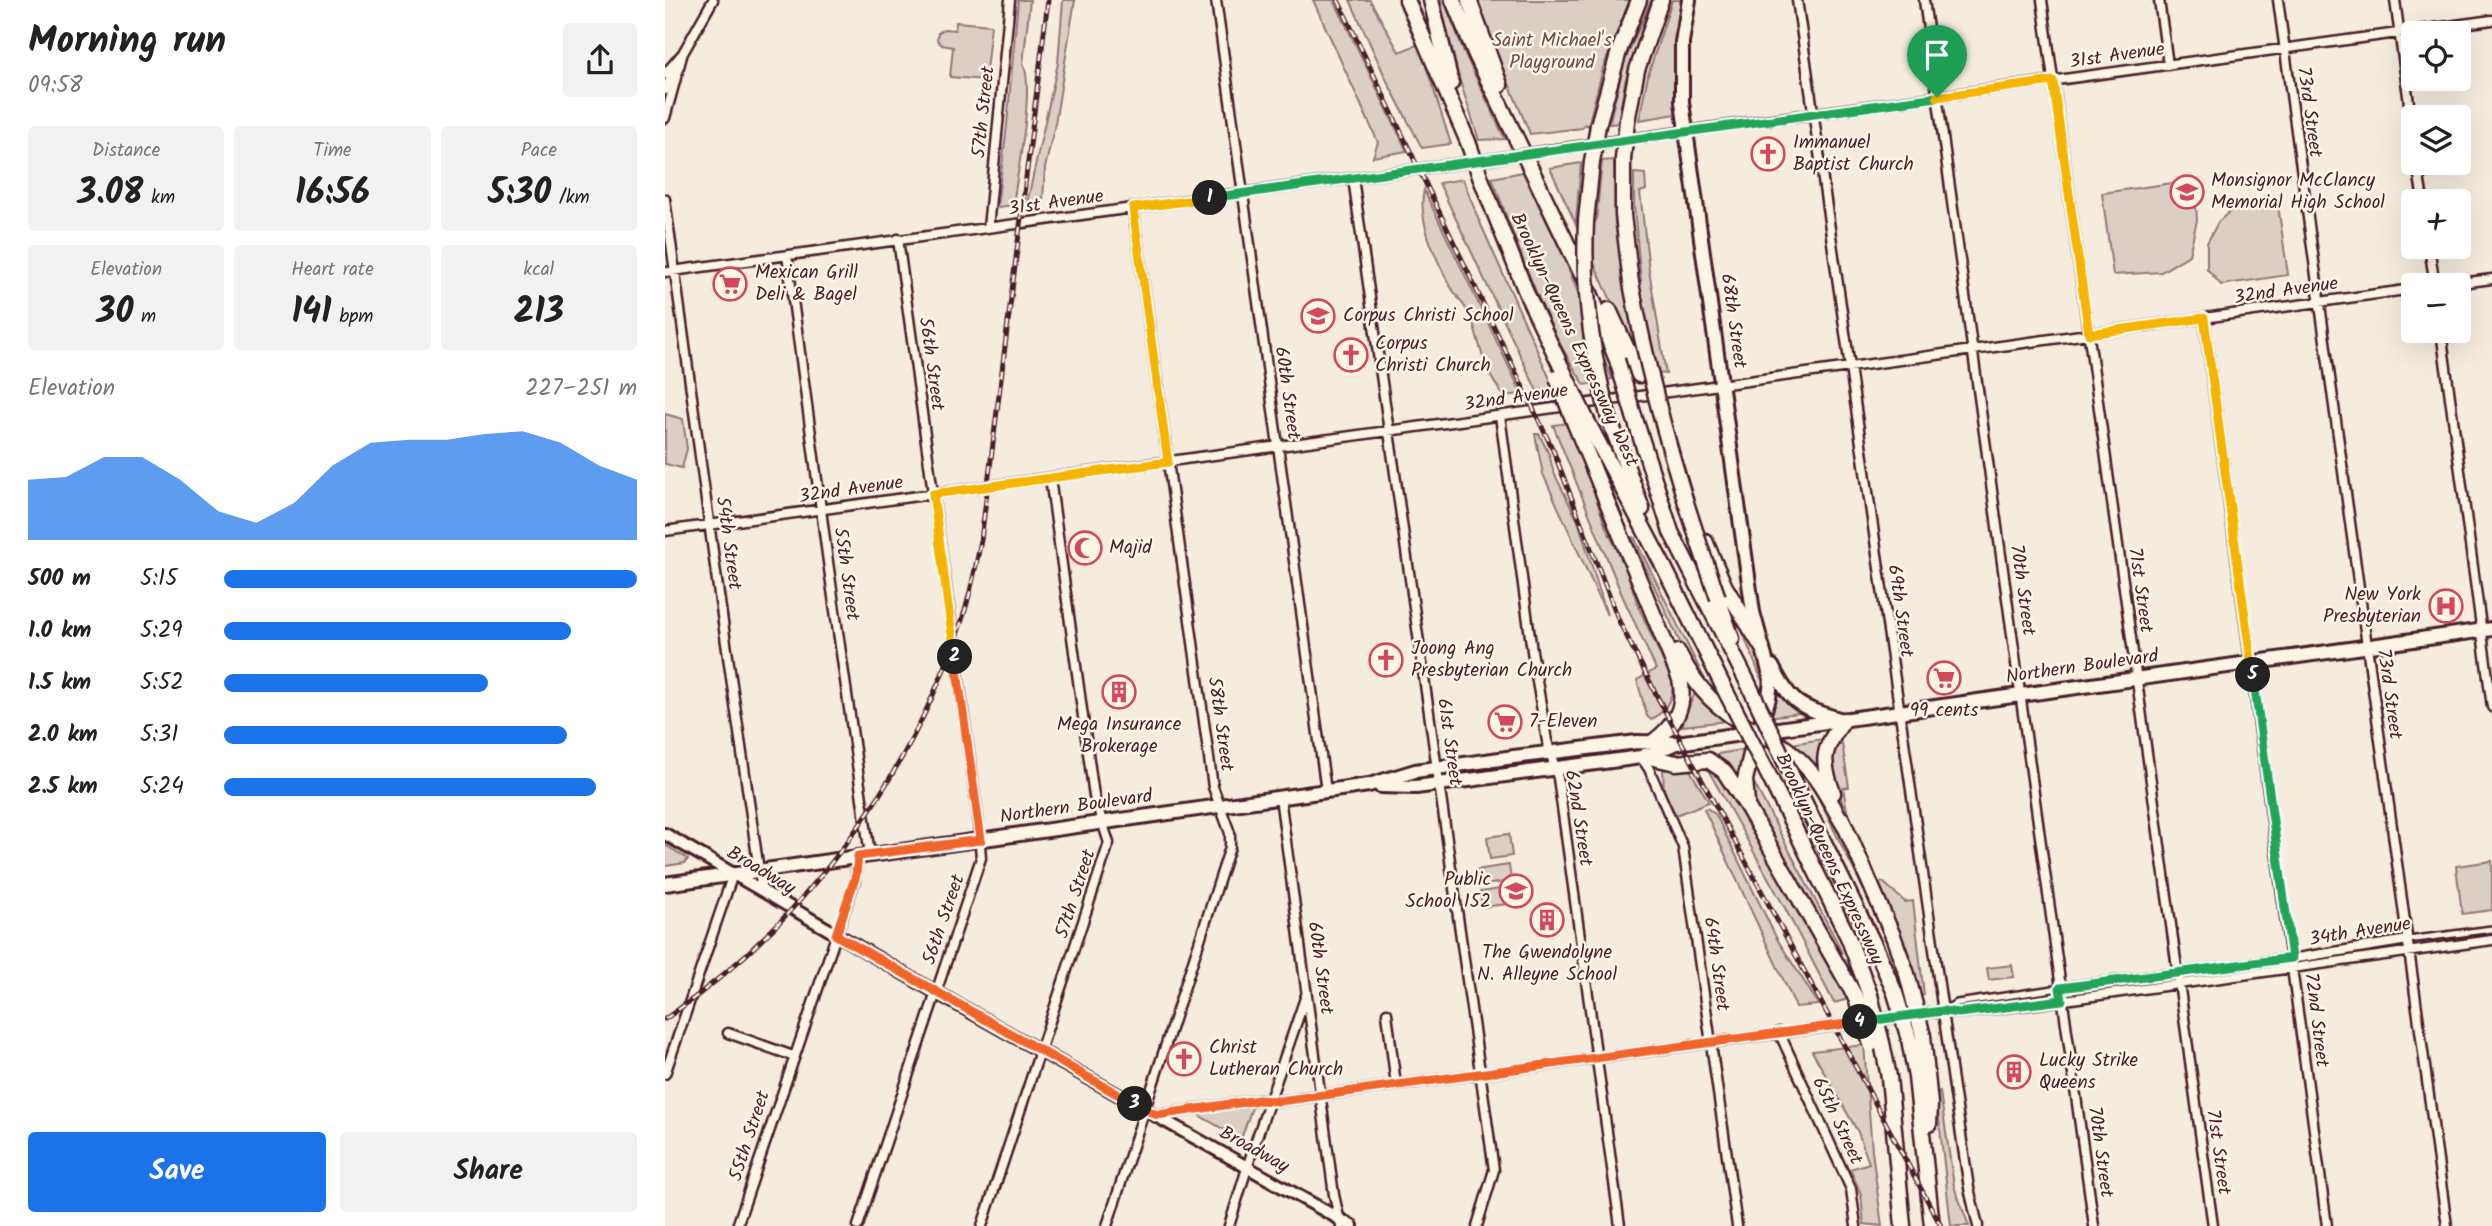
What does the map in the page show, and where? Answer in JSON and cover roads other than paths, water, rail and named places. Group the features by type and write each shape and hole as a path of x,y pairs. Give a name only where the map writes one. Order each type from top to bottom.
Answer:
{"highway":[{"path":"1407,0 1468,142"},
{"name":"Brooklyn-Queens Expressway West","path":"1431,0 1468,142 1528,298 1582,423 1665,569"},
{"name":"Brooklyn-Queens Expressway West","path":"1453,0 1512,131 1604,321 1671,533 1748,683"},
{"path":"1469,0 1499,82 1512,131"},
{"path":"1639,0 1616,59 1598,125 1586,221 1585,263 1589,320 1609,418 1665,569"},
{"path":"1661,0 1637,70 1627,121 1623,159 1623,215 1631,283 1670,453 1748,683"},
{"path":"1571,250 1606,304 1639,375 1715,567 1762,647"},
{"path":"1582,423 1680,679 1682,696 1675,722 1647,752 1676,763 1703,760 1714,763 1729,776 1863,996 1877,1044 1893,1122 1901,1226"},
{"name":"Brooklyn-Queens Expressway","path":"1665,569 1848,937 1863,996"},
{"path":"1651,605 1702,692 1721,710 1787,748 1825,789 1845,827 1907,974 1916,1037 1930,1104 1926,1164 1933,1226"},
{"name":"Brooklyn-Queens Expressway","path":"1748,683 1916,1037"},
{"path":"1844,720 1830,740 1824,758 1845,827"},
{"path":"1748,808 1745,780 1757,732"}],"main road":[{"name":"68th Street","path":"1689,0 1681,68 1686,132 1753,612 1771,685 1757,732"},
{"name":"Northern Boulevard","path":"1369,785 1416,787 1440,784 1647,752 1677,743 2487,630"},
{"path":"1762,647 1794,701 1804,708 1844,720"},
{"name":"Northern Boulevard","path":"665,884 1369,785 1415,771 1551,752 1637,742 1647,752"},
{"name":"Broadway","path":"665,834 937,993 1157,1115 1340,1222 1352,1226"}],"street":[{"path":"665,90 713,0"},
{"name":"57th Street","path":"988,228 1010,0"},
{"name":"60th Street","path":"1216,0 1326,791"},
{"name":"69th Street","path":"1797,0 1969,1188 1978,1226"},
{"name":"70th Street","path":"1924,0 2094,1226"},
{"name":"71st Street","path":"2042,0 2213,1226"},
{"path":"2159,0 2168,65"},
{"name":"73rd Street","path":"2278,0 2447,1226"},
{"path":"2395,0 2409,105"},
{"name":"31st Avenue","path":"670,271 2492,20"},
{"path":"665,74 683,53"},
{"path":"665,118 683,53"},
{"name":"61st Street","path":"1353,178 1494,1170 1477,1226"},
{"name":"54th Street","path":"665,199 670,271 762,891"},
{"name":"58th Street","path":"1107,1226 1230,847 1230,833 1213,787 1133,208"},
{"name":"56th Street","path":"858,1226 980,866 981,840 898,239"},
{"name":"55th Street","path":"737,1226 864,855 822,510 787,255"},
{"path":"2471,282 2492,279"},
{"name":"32nd Avenue","path":"665,531 2401,291"},
{"name":"72nd Street","path":"2204,318 2327,1226"},
{"path":"2443,343 2487,630 2492,707"},
{"name":"62nd Street","path":"1500,416 1532,651 1561,805 1620,1226"},
{"name":"57th Street","path":"982,1226 1109,843 1094,796 1050,478"},
{"name":"64th Street","path":"1647,752 1649,769 1683,847 1737,1226"},
{"name":"60th Street","path":"1280,797 1340,1222"},
{"path":"665,1074 733,874"},
{"name":"34th Avenue","path":"1157,1115 1258,1100 1280,1101 1321,1096 1943,1011 1959,1013 2062,1000 2178,983 2408,940 2492,929"},
{"name":"34th Avenue","path":"1943,1011 1957,1003 2060,988 2492,940"},
{"path":"1229,1226 1307,992"},
{"path":"1387,1013 1396,1085"},
{"name":"65th Street","path":"1779,1032 1851,1189 1856,1226"},
{"path":"728,1033 793,1056"}],"railway":[{"path":"665,1019 716,981 763,938 807,892 847,842 883,790 941,677 966,608 981,540 1048,0"},
{"path":"1338,0 1553,450 1619,621 1941,1226"}],"place":[{"name":"Immanuel Baptist Church","path":"1768,154"},
{"name":"Monsignor McClancy Memorial High School","path":"2187,192"},
{"name":"Mexican Grill Deli & Bagel","path":"730,284"},
{"name":"Corpus Christi School","path":"1318,316"},
{"name":"Corpus Christi Church","path":"1351,355"},
{"name":"Majid","path":"1085,548"},
{"name":"New York Presbyterian","path":"2446,606"},
{"name":"Joong Ang Presbyterian Church","path":"1386,660"},
{"name":"99 cents","path":"1944,678"},
{"name":"Mega Insurance Brokerage","path":"1119,692"},
{"name":"7-Eleven","path":"1505,722"},
{"name":"Public School 152","path":"1516,891"},
{"name":"The Gwendolyne N. Alleyne School","path":"1547,920"},
{"name":"Christ Lutheran Church","path":"1184,1059"},
{"name":"Lucky Strike Queens","path":"2014,1072"}],"park label":[{"name":"Saint Michael's Playground","path":"1552,52"}]}
